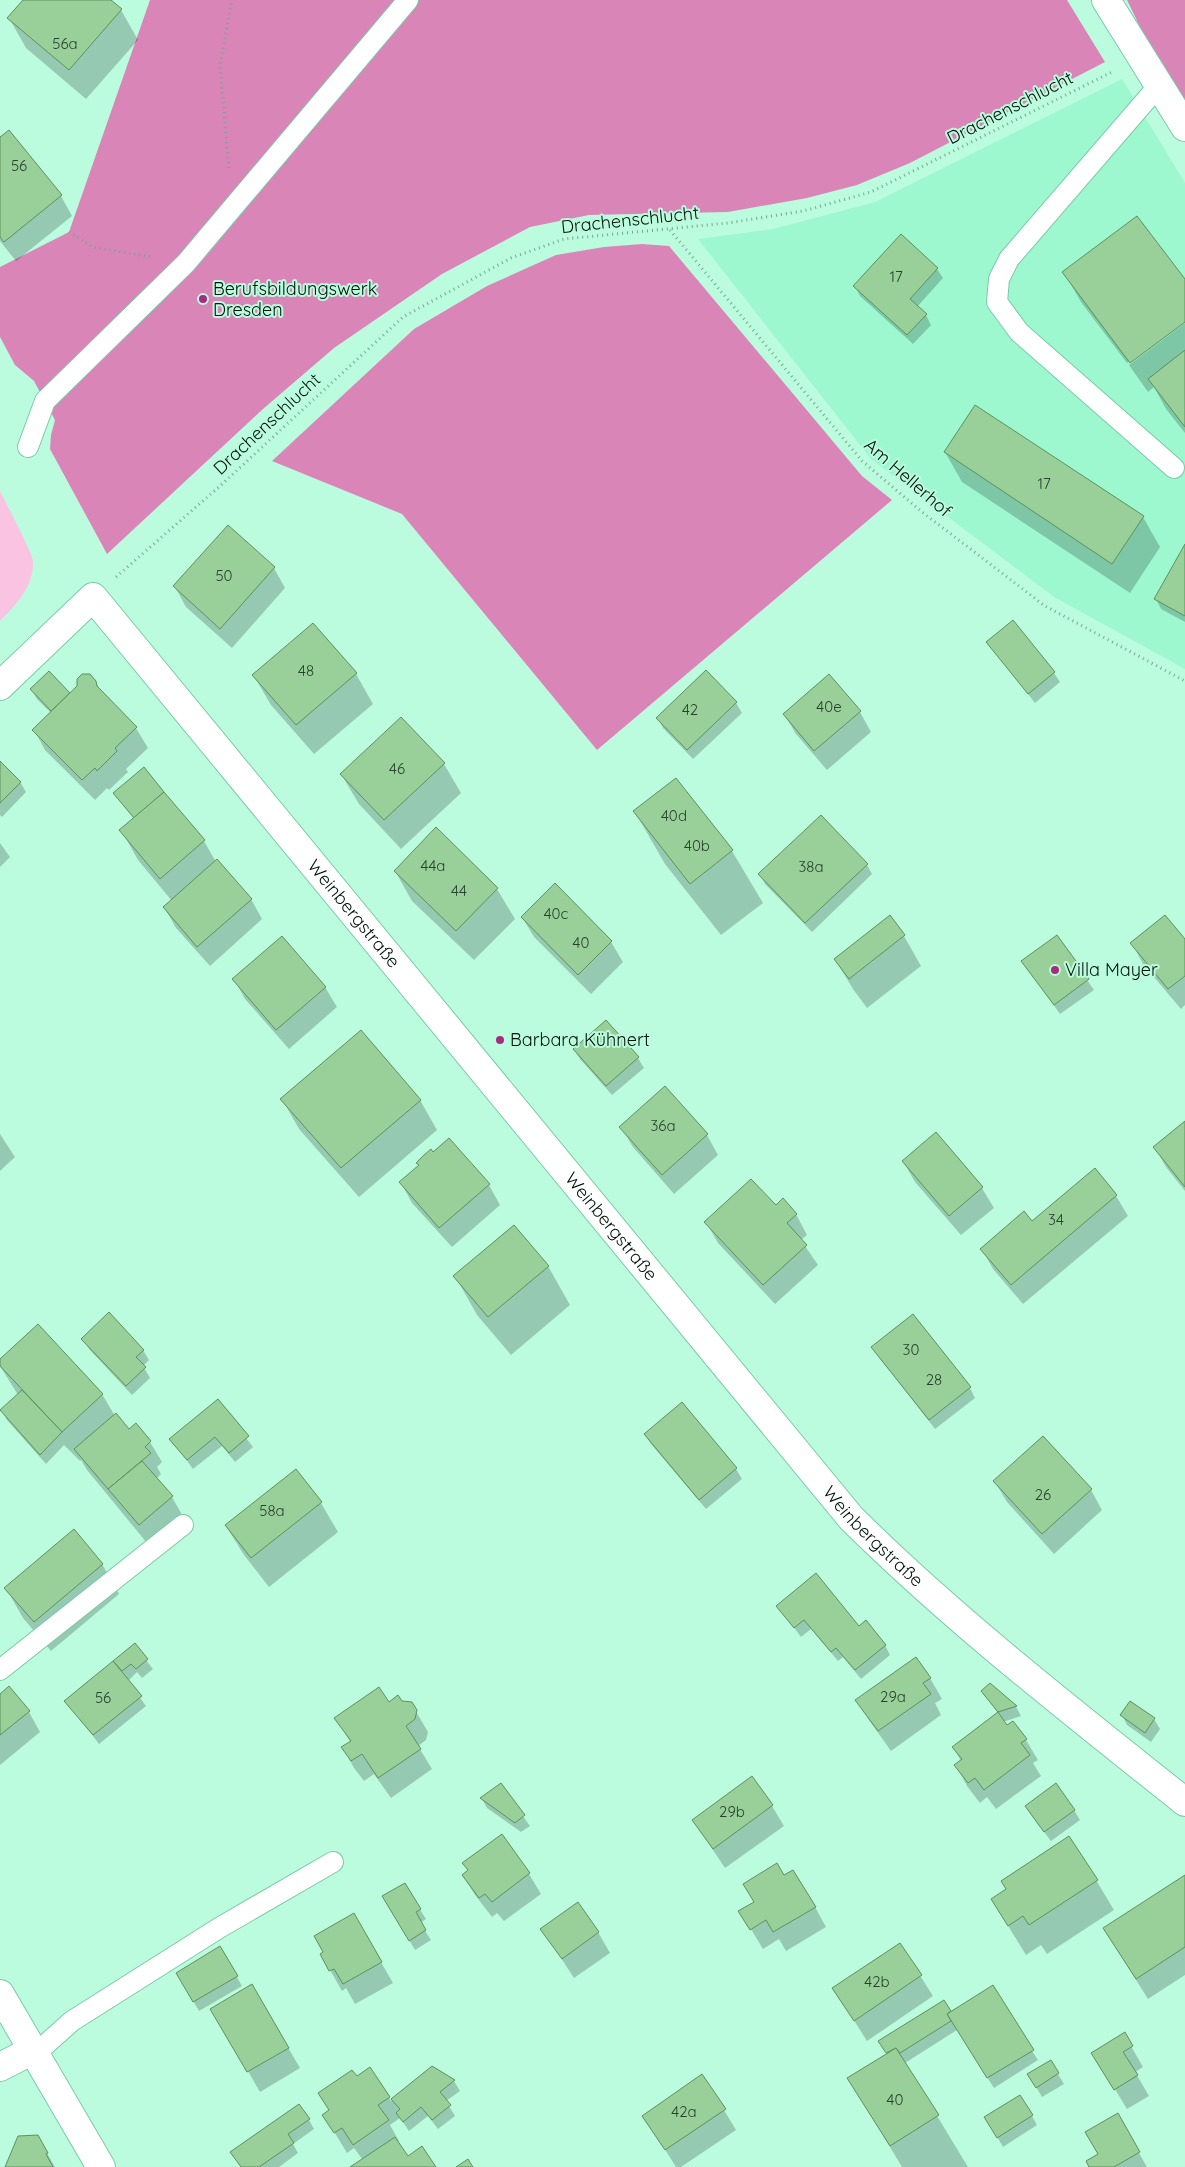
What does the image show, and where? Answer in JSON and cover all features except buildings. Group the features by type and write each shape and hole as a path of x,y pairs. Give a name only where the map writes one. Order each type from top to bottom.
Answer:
{"street":[{"path":"1106,0 1185,127"},
{"path":"0,686 93,597"},
{"name":"Weinbergstraße","path":"93,597 851,1518 905,1571 1037,1684 1185,1802"},
{"path":"0,1994 101,2167"},
{"path":"0,2067 34,2052"}],"lane":[{"path":"28,446 45,401 186,263 408,0"},
{"path":"1160,84 1009,259 999,279 997,302 1019,332 1174,468"},
{"path":"0,1670 183,1525"},
{"path":"34,2052 72,2021 219,1928 333,1862"}],"path":[{"path":"232,0 220,65 233,207"},
{"name":"Drachenschlucht","path":"93,597 220,486 403,318 511,258 564,239 728,223 803,211 872,192 1141,58"},
{"name":"Am Hellerhof","path":"670,230 862,461 922,512 1045,606 1185,681"},
{"path":"69,232 93,247 186,263"}],"shaded area":[{"name":"Berufsbildungswerk Dresden","path":"150,0 1067,0 1105,62 910,163 857,185 807,198 728,212 589,215 530,227 442,274 334,348 263,409 107,554 50,449 55,420 34,381 15,365 0,337 0,267 69,232"},
{"path":"1127,0 1185,0 1185,100 1155,58"},
{"path":"1122,79 1185,183 1185,669 1054,597 871,459 698,239 773,229 875,202"},
{"path":"642,244 669,246 862,476 892,500 597,750 402,514 272,461 414,329 487,286 556,255 604,247"},
{"path":"0,491 32,556 33,570 31,579 18,602 0,621"}],"place":[{"name":"Berufsbildungswerk Dresden","path":"203,299"},
{"name":"Villa Mayer","path":"1055,970"},
{"name":"Barbara Kühnert","path":"500,1040"}]}
